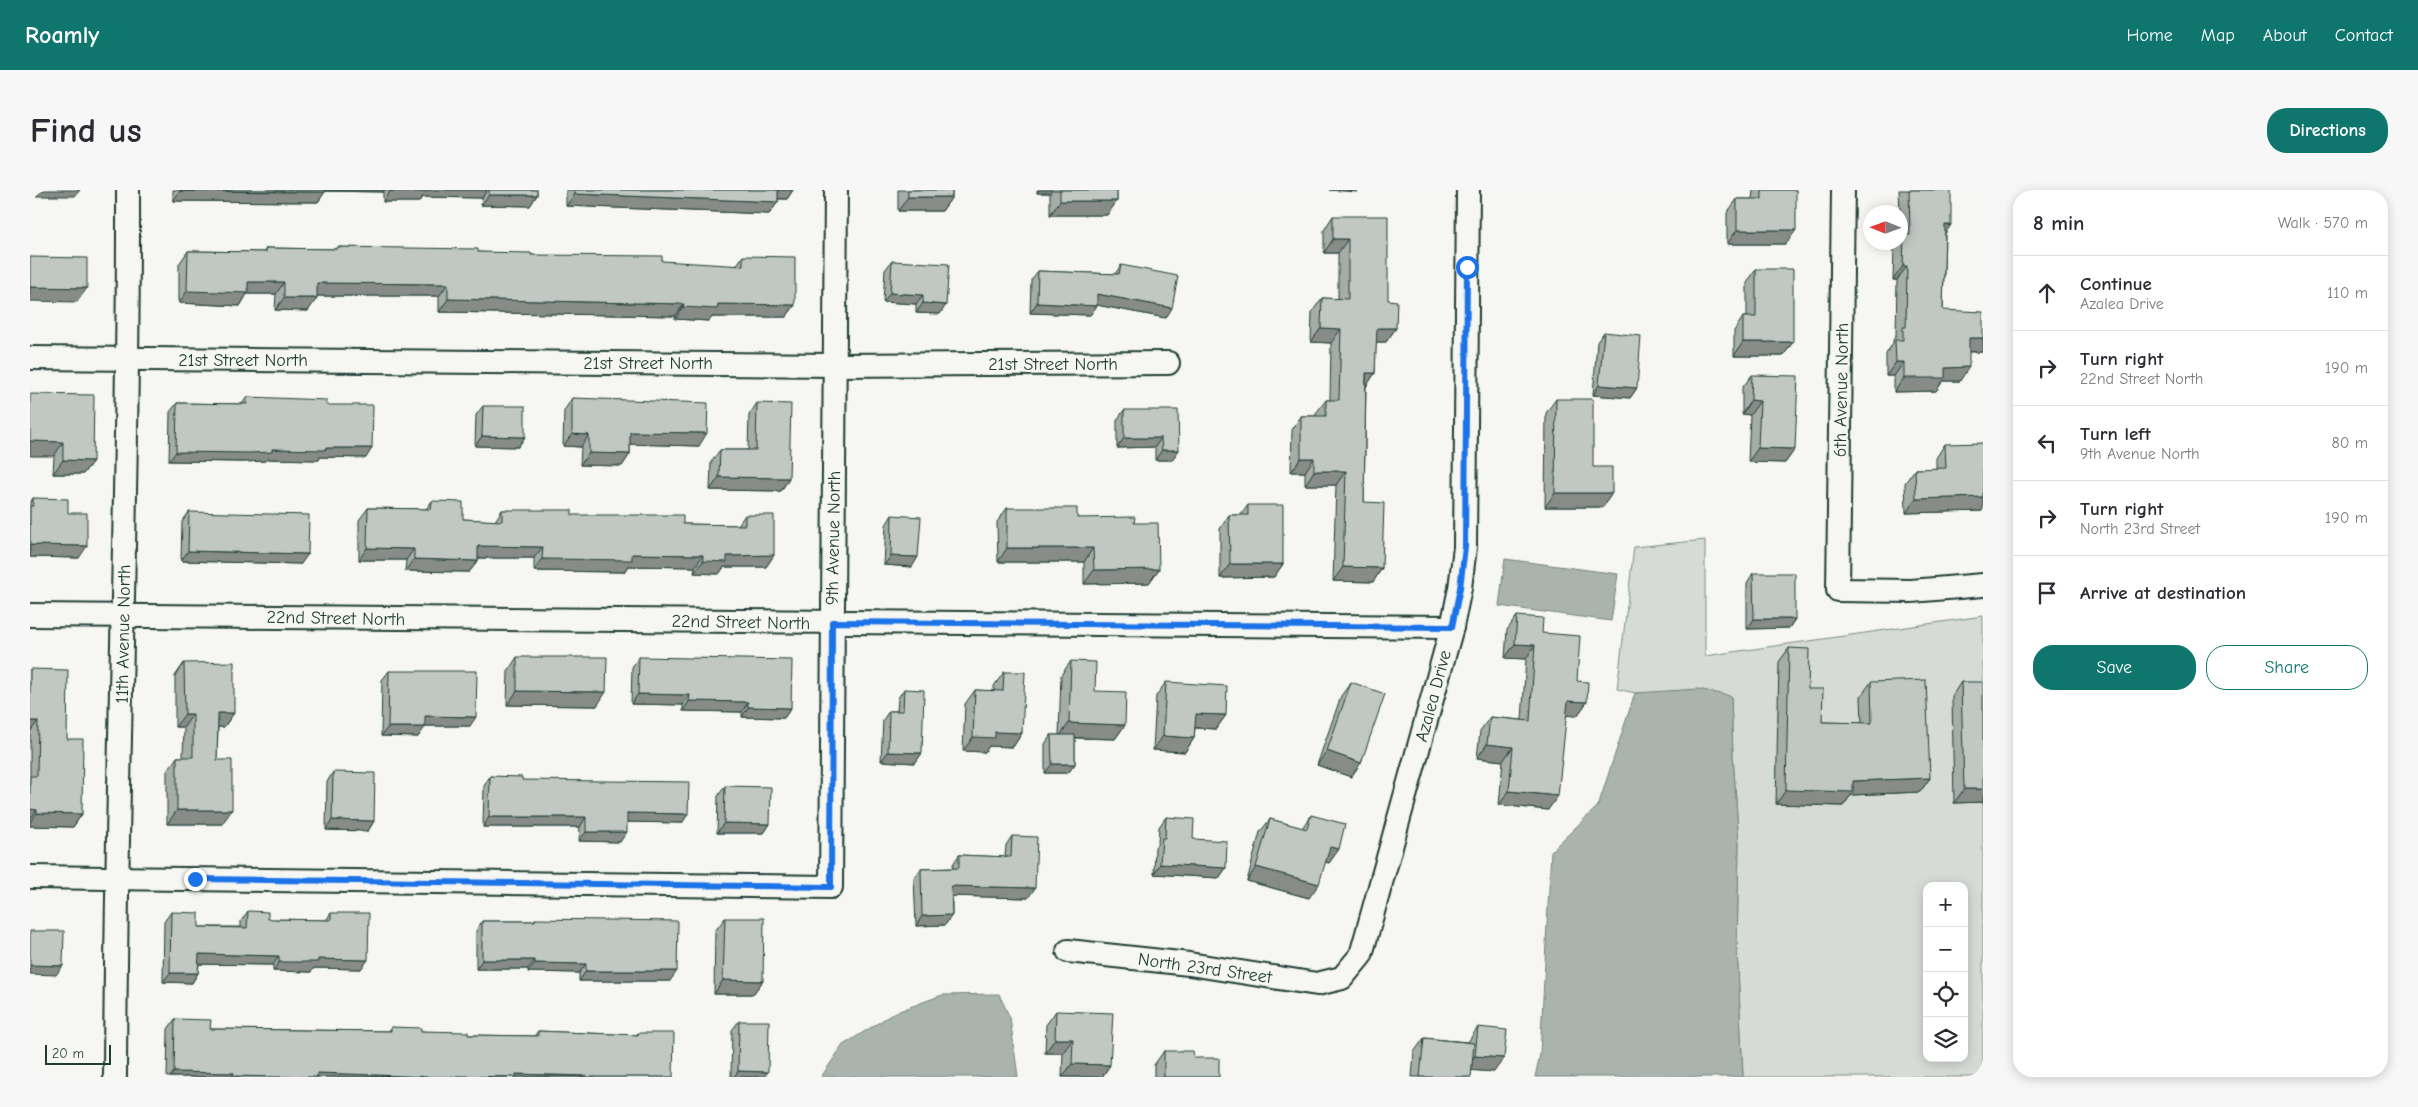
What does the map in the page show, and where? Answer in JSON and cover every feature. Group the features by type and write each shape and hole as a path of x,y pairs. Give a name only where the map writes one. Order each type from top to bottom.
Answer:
{"street":[{"name":"11th Avenue North","path":"115,1077 116,878 129,359 128,190"},
{"name":"9th Avenue North","path":"116,878 831,887 836,190"},
{"name":"Azalea Drive","path":"1342,978 1361,955 1452,627 1460,588 1465,547 1468,190"},
{"name":"6th Avenue North","path":"1844,190 1838,590 1911,591 1983,585"},
{"name":"21st Street North","path":"30,358 835,364 1168,363"},
{"name":"22nd Street North","path":"30,615 1452,627"},
{"path":"30,877 116,878"},
{"name":"North 23rd Street","path":"1068,951 1189,964 1317,984 1342,978"}],"shaded area":[{"path":"1705,540 1705,656 1983,616 1983,1077 1743,1077 1737,946 1739,846 1731,696 1635,693 1617,689 1634,547"},
{"path":"1505,559 1618,574 1611,621 1499,606"},
{"path":"1698,689 1731,696 1739,846 1737,946 1743,1077 1535,1077 1540,1054 1551,851 1598,806 1635,693"},
{"path":"999,994 1010,1018 1018,1077 821,1077 843,1045 894,1013 942,995"}],"building":[{"path":"325,190 325,192 180,191"},
{"path":"426,190 426,192 390,191"},
{"path":"489,190 537,190 537,195 489,195"},
{"path":"575,190 778,190 778,202 575,194"},
{"path":"908,190 952,190 952,197 908,197"},
{"path":"1060,190 1117,190 1117,201 1060,201"},
{"path":"1762,190 1796,190 1796,230 1737,230 1737,199 1762,199"},
{"path":"1909,190 1951,190 1951,225 1945,225 1943,310 1983,312 1983,338 1969,338 1969,367 1945,368 1945,378 1904,378 1904,362 1896,362 1895,340 1903,340 1903,327 1906,327 1907,266 1903,266 1904,250 1908,250 1908,235 1910,235"},
{"path":"1333,216 1388,216 1388,300 1397,301 1396,328 1377,328 1375,373 1366,373 1364,502 1384,503 1382,568 1343,567 1346,471 1314,471 1314,458 1301,458 1301,416 1326,416 1326,400 1339,400 1341,329 1321,328 1322,298 1348,299 1348,239 1333,239"},
{"path":"337,247 478,249 478,252 531,253 531,255 662,256 662,261 743,266 743,256 795,257 795,305 718,304 717,309 683,307 684,304 448,299 448,284 317,283 317,298 284,298 284,282 248,282 248,293 187,291 188,251 266,252 266,248 337,249"},
{"path":"30,257 87,258 87,288 30,287"},
{"path":"892,261 949,264 946,305 923,303 923,295 890,293"},
{"path":"1121,265 1178,276 1172,308 1097,294 1097,306 1037,303 1038,271 1119,274"},
{"path":"1756,269 1793,269 1793,342 1743,342 1743,317 1756,317"},
{"path":"1604,332 1641,336 1637,388 1599,385"},
{"path":"1752,375 1798,376 1795,449 1758,448 1760,401 1751,400"},
{"path":"30,394 94,395 93,461 63,460 63,442 30,441"},
{"path":"247,397 326,400 326,405 373,405 372,448 325,448 325,450 272,449 272,452 249,453 176,452 177,403 247,404"},
{"path":"572,398 708,403 707,433 630,432 630,454 589,453 589,435 572,434"},
{"path":"1556,399 1593,399 1593,467 1612,467 1612,493 1555,493"},
{"path":"757,403 791,404 789,478 719,477 720,450 756,450"},
{"path":"483,406 525,406 525,437 482,436"},
{"path":"1124,410 1178,410 1179,450 1162,450 1161,438 1124,438"},
{"path":"1983,443 1983,497 1916,499 1915,469 1946,468 1945,444"},
{"path":"33,498 68,499 68,513 87,513 87,546 30,545 30,506 33,506"},
{"path":"432,501 463,502 463,519 502,521 502,510 572,510 572,515 683,515 683,524 745,525 745,515 774,515 774,555 727,556 727,562 703,561 703,555 632,554 632,560 542,559 543,547 478,546 478,561 414,559 414,549 367,548 368,508 431,509"},
{"path":"1248,505 1283,505 1283,564 1230,564 1229,515 1248,515"},
{"path":"1007,508 1077,508 1077,518 1135,517 1134,523 1158,523 1159,569 1094,570 1093,548 1007,548"},
{"path":"189,512 309,515 308,554 188,551"},
{"path":"892,515 921,517 918,557 891,556"},
{"path":"1753,573 1795,573 1795,619 1754,619"},
{"path":"1517,616 1543,618 1542,633 1580,636 1577,681 1588,682 1587,702 1568,701 1558,796 1509,791 1513,747 1487,744 1490,717 1530,721 1535,645 1515,644"},
{"path":"1789,648 1809,649 1808,689 1823,689 1822,722 1872,723 1871,682 1926,680 1930,778 1853,781 1853,792 1786,790"},
{"path":"517,657 607,657 606,692 517,691"},
{"path":"639,657 792,660 791,708 748,707 748,702 689,701 690,695 638,694"},
{"path":"1071,661 1096,662 1095,691 1126,692 1125,725 1069,723"},
{"path":"234,662 234,713 218,713 217,760 232,760 232,810 177,810 177,757 193,757 193,714 185,714 184,663"},
{"path":"30,669 68,670 67,739 83,739 82,814 37,813 37,810 30,809 30,776 37,776 38,721 30,721"},
{"path":"389,671 477,671 476,717 425,716 425,727 388,727"},
{"path":"1004,672 1025,672 1022,733 995,732 995,738 973,737 975,690 1003,691"},
{"path":"1166,682 1227,686 1226,715 1196,714 1194,738 1163,736"},
{"path":"1351,682 1385,694 1361,763 1327,751"},
{"path":"1961,682 1983,682 1983,789 1964,789"},
{"path":"904,689 924,690 922,753 888,752 889,711 903,711"},
{"path":"1051,735 1075,735 1075,764 1052,764"},
{"path":"333,772 375,773 374,821 332,820"},
{"path":"490,776 522,777 522,780 689,782 688,814 627,813 627,832 586,832 586,817 489,817"},
{"path":"725,786 771,787 770,824 724,823"},
{"path":"1311,815 1345,824 1339,849 1330,847 1319,884 1256,867 1270,819 1307,829"},
{"path":"1166,817 1194,819 1193,839 1227,841 1226,868 1160,864 1162,838 1165,838"},
{"path":"1012,836 1037,837 1035,888 951,886 952,915 922,916 921,869 959,868 959,855 1011,857"},
{"path":"248,911 268,912 268,919 331,920 331,913 369,913 368,960 318,959 318,962 279,962 279,956 199,954 198,973 170,973 171,912 199,913 199,927 247,928"},
{"path":"725,918 764,918 763,981 723,980"},
{"path":"535,919 678,921 677,971 586,971 586,964 535,963 535,960 482,960 482,921 535,921"},
{"path":"30,931 64,931 63,966 30,965"},
{"path":"1056,1011 1113,1013 1110,1065 1072,1064 1073,1039 1055,1039"},
{"path":"175,1019 211,1020 210,1029 391,1031 391,1027 421,1028 421,1031 468,1032 468,1035 538,1036 538,1031 638,1035 638,1033 674,1033 673,1077 587,1077 516,1074 516,1077 432,1077 317,1073 317,1077 274,1077 234,1076 234,1073 174,1072"},
{"path":"739,1021 769,1021 768,1072 738,1071"},
{"path":"1478,1027 1507,1030 1504,1058 1475,1056"},
{"path":"1424,1038 1474,1043 1471,1077 1420,1077"},
{"path":"1164,1051 1193,1051 1194,1058 1219,1058 1219,1077 1164,1077"}],"route":[{"path":"195,879 831,887 832,622 1452,627 1460,588 1465,547 1467,267"}]}
